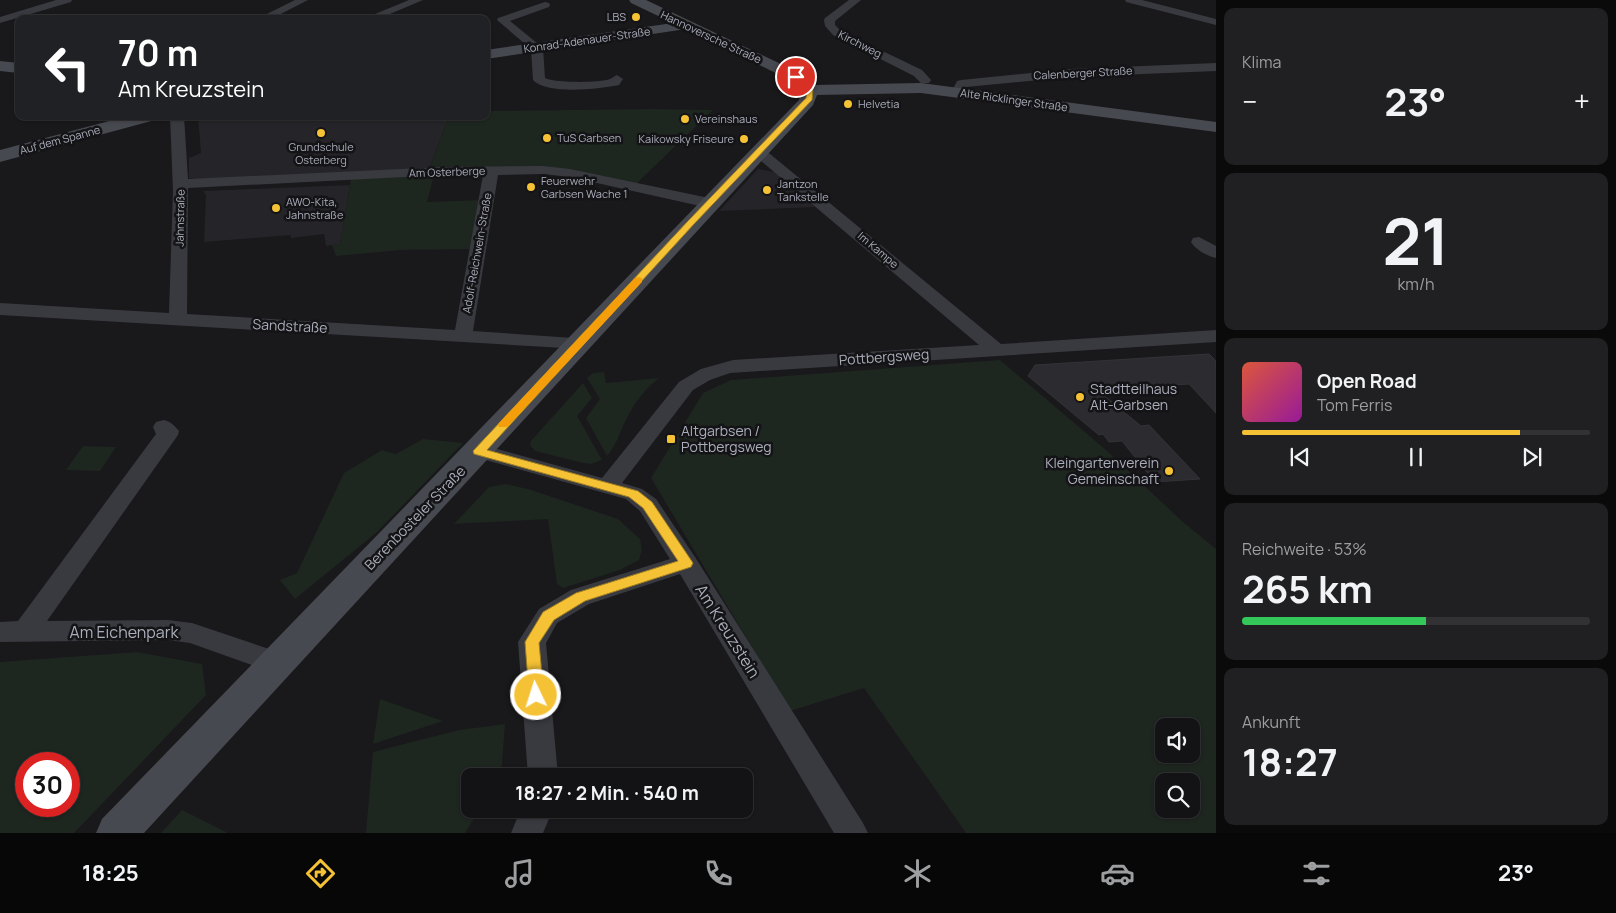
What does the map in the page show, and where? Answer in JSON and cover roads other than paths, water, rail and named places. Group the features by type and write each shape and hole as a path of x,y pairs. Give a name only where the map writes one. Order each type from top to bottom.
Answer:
{"street":[{"path":"17,15 67,0"},
{"path":"271,15 303,0"},
{"path":"379,15 418,0"},
{"name":"Hannoversche Straße","path":"636,0 796,77 805,83 810,90"},
{"name":"Kirchweg","path":"856,0 829,20 830,26 837,33 918,73 925,80"},
{"path":"1130,0 1216,22"},
{"path":"545,4 502,20 537,48 539,80 558,85 615,82 617,79"},
{"path":"0,20 15,16"},
{"name":"Konrad-Adenauer-Straße","path":"490,54 687,26"},
{"path":"0,66 15,68"},
{"name":"Calenberger Straße","path":"957,92 961,84 980,80 1070,73 1216,67"},
{"name":"Alte Ricklinger Straße","path":"810,90 907,87 1216,127"},
{"name":"Berenbosteler Straße","path":"117,833 809,99 810,90"},
{"name":"Auf dem Spanne","path":"0,156 134,120"},
{"name":"Jahnstraße","path":"177,120 181,184 178,320"},
{"name":"Im Kampe","path":"759,152 996,349"},
{"name":"Am Osterberge","path":"181,184 491,171 561,172 709,203"},
{"name":"Adolf-Reichwein-Straße","path":"463,336 491,171"},
{"path":"1199,242 1216,253"},
{"name":"Sandstraße","path":"0,309 581,342"},
{"name":"Pottbergsweg","path":"606,487 686,386 703,374 716,370 733,366 1216,336"},
{"name":"Am Eichenpark","path":"12,632 167,435 168,431 164,427"},
{"name":"Am Kreuzstein","path":"479,451 634,494 648,505 686,563 852,833"},
{"path":"542,768 532,642 548,616 580,597 686,563"},
{"name":"Am Eichenpark","path":"12,632 168,630 192,633 277,663"},
{"path":"526,833 533,818"}],"place":[{"name":"LBS","path":"636,17"},
{"name":"Helvetia","path":"848,104"},
{"name":"Vereinshaus","path":"685,119"},
{"name":"Grundschule Osterberg","path":"321,133"},
{"name":"TuS Garbsen","path":"547,138"},
{"name":"Kaikowsky Friseure","path":"744,139"},
{"name":"Feuerwehr Garbsen Wache 1","path":"531,187"},
{"name":"Jantzon Tankstelle","path":"767,190"},
{"name":"AWO-Kita, Jahnstraße","path":"276,208"},
{"name":"Stadtteilhaus Alt-Garbsen","path":"1080,397"},
{"name":"Altgarbsen / Pottbergsweg","path":"671,439"},
{"name":"Kleingartenverein Gemeinschaft","path":"1169,471"}]}
